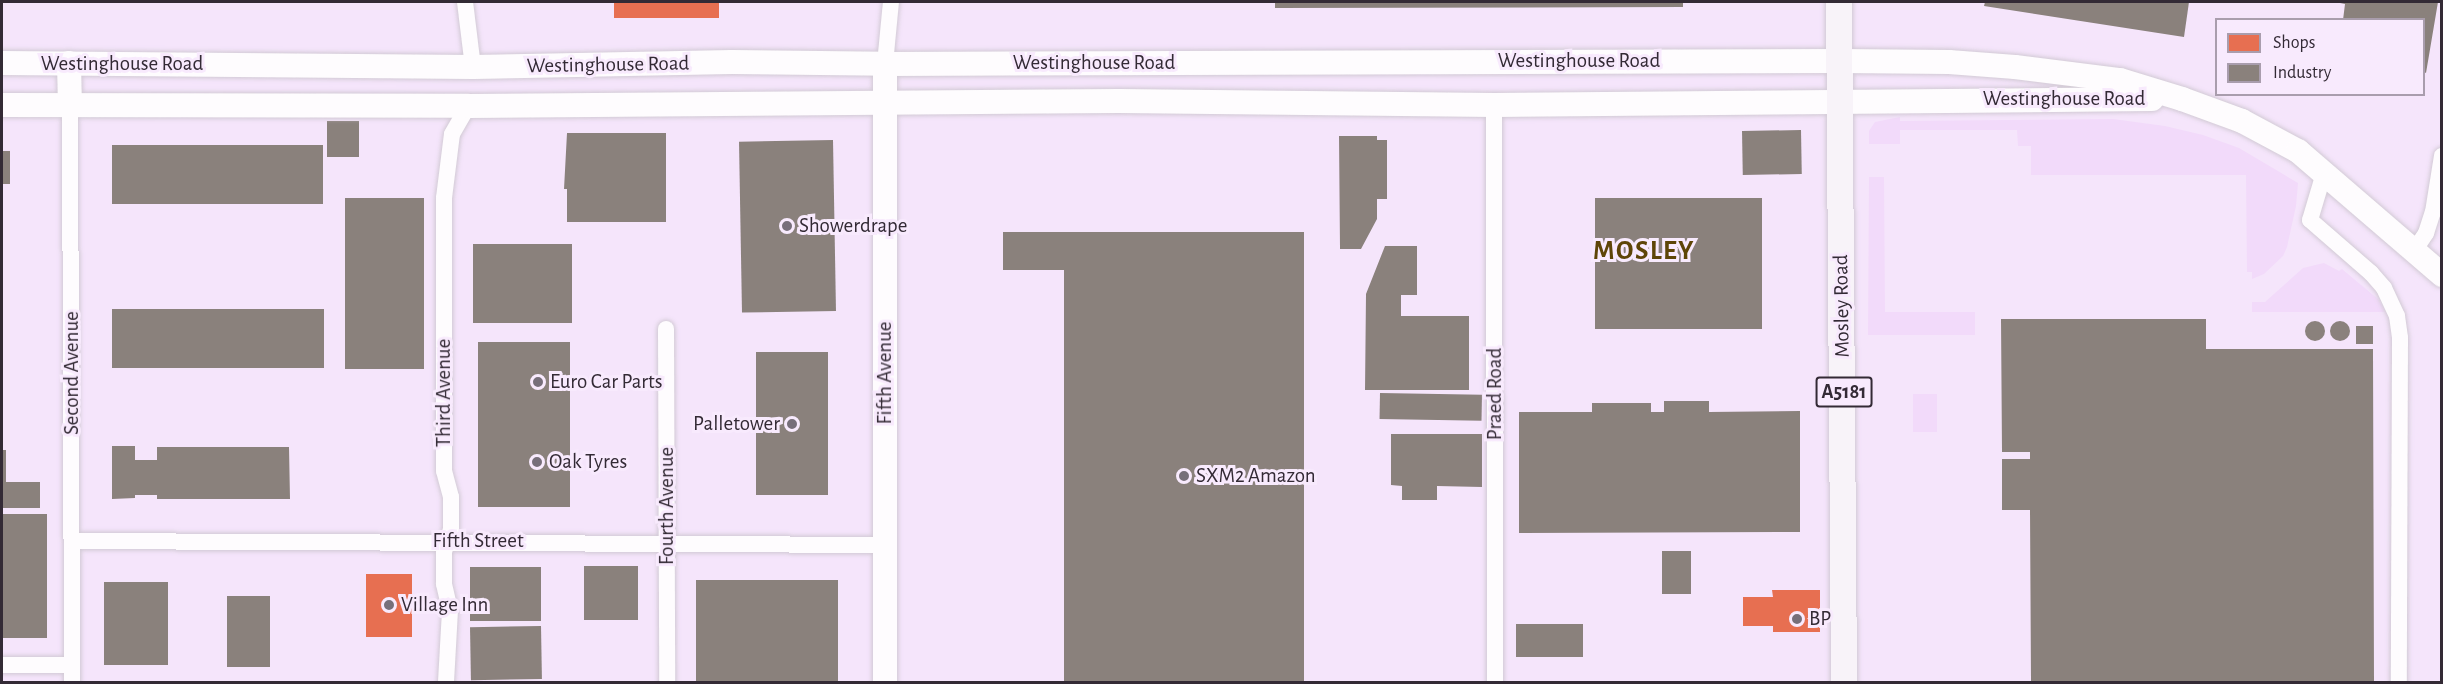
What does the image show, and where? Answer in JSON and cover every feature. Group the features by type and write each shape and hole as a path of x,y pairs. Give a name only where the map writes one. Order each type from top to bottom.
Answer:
{"main road":[{"name":"Mosley Road","path":"1839,2 1844,682"}],"street":[{"path":"465,2 473,67 468,106"},
{"path":"885,64 891,2"},
{"name":"Westinghouse Road","path":"2,63 473,67 732,62 885,64 1840,61 1949,62 2015,67 2120,80 2242,121 2298,151 2442,275"},
{"name":"Second Avenue","path":"69,63 72,682"},
{"path":"1117,63 1119,101"},
{"path":"1229,63 1230,101"},
{"name":"Fifth Avenue","path":"885,64 885,682"},
{"name":"Westinghouse Road","path":"2,105 468,106 885,101 1230,101 1494,105 1840,100 2182,99"},
{"name":"Praed Road","path":"1494,105 1495,682"},
{"name":"Third Avenue","path":"446,682 450,610 444,584 444,552 451,529 451,497 444,471 444,198 452,134 468,106"},
{"path":"2414,251 2426,232 2433,212 2442,156"},
{"path":"2324,173 2310,220 2371,273 2384,288 2397,316 2400,338 2398,682"},
{"name":"Fourth Avenue","path":"666,329 667,682"},
{"name":"Fifth Street","path":"72,541 667,542 884,545"},
{"path":"2,665 72,665"}],"shaded area":[{"path":"2,2 2441,2 2441,682 2,682"},
{"path":"1900,117 1900,121 2113,119 2165,126 2203,135 2239,148 2298,183 2296,206 2287,247 2283,256 2264,274 2252,279 2252,272 2247,272 2246,175 2031,175 2031,146 2018,146 2017,130 1900,130 1900,144 1869,144 1869,131 1875,122"},
{"path":"1869,177 1884,177 1885,312 1975,312 1975,335 1868,335"},
{"path":"2324,263 2339,271 2342,269 2379,300 2385,312 2252,312 2252,302 2265,302 2303,268"},
{"path":"1913,394 1937,394 1937,432 1913,432"}],"building: Shops":[{"path":"614,2 719,2 719,18 614,18"},
{"name":"Village Inn","path":"366,574 412,574 412,637 366,637"},
{"path":"1772,590 1820,590 1820,632 1773,632 1773,626 1743,626 1743,597 1773,597"}],"building: Industry":[{"path":"1275,2 1683,2 1683,7 1275,8"},
{"path":"1985,2 2189,2 2184,37 1984,6"},
{"path":"2335,2 2438,2 2426,73 2425,18 2343,18 2345,4"},
{"path":"327,121 359,121 359,157 327,157"},
{"path":"1801,130 1802,174 1743,175 1742,131"},
{"path":"567,133 666,133 666,222 567,222 567,189 564,189"},
{"path":"1339,136 1377,136 1377,140 1387,140 1387,199 1377,199 1377,219 1361,249 1340,249"},
{"name":"Showerdrape","path":"833,140 836,311 742,313 739,142"},
{"path":"112,145 323,145 323,204 112,204"},
{"path":"2,151 10,151 10,184 2,184"},
{"path":"345,198 424,198 424,369 345,369"},
{"path":"1595,198 1762,198 1762,329 1595,329"},
{"name":"SXM2 Amazon","path":"1003,232 1304,232 1304,682 1064,682 1064,270 1003,270"},
{"path":"473,244 572,244 572,323 473,323"},
{"path":"1385,246 1417,246 1417,295 1401,295 1401,316 1469,316 1469,390 1365,390 1366,294"},
{"path":"112,309 324,309 324,368 112,368"},
{"path":"2001,319 2206,319 2206,349 2373,349 2374,682 2031,682 2030,510 2002,510 2002,459 2030,459 2030,452 2002,452"},
{"path":"2315,321 2322,324 2325,331 2322,338 2315,341 2308,338 2305,331 2308,324"},
{"path":"2340,321 2347,324 2350,331 2347,338 2340,341 2333,338 2330,331 2333,324"},
{"path":"2356,326 2373,326 2373,344 2356,344"},
{"path":"478,342 570,342 570,507 478,507"},
{"name":"Palletower","path":"756,352 828,352 828,495 756,495"},
{"path":"1380,393 1482,395 1482,421 1380,419"},
{"path":"1664,401 1709,401 1709,412 1800,411 1800,532 1519,533 1519,412 1592,412 1592,403 1651,403 1651,412 1664,412"},
{"path":"1391,434 1482,434 1482,487 1437,486 1437,500 1402,500 1402,486 1391,485"},
{"path":"112,446 135,446 135,460 157,460 157,447 289,447 290,499 157,499 157,495 135,495 135,498 112,499"},
{"path":"2,450 6,450 6,482 40,482 40,508 2,508"},
{"path":"2,514 47,514 47,638 2,638"},
{"path":"1662,551 1691,551 1691,594 1662,594"},
{"path":"584,566 638,566 638,620 584,620"},
{"path":"470,567 541,567 541,621 470,621"},
{"path":"696,580 838,580 838,682 696,682"},
{"path":"104,582 168,582 168,665 104,665"},
{"path":"227,596 270,596 270,667 227,667"},
{"path":"1516,624 1583,624 1583,657 1516,657"},
{"path":"541,626 542,679 471,680 470,627"}],"place":[{"name":"Showerdrape","path":"787,226"},
{"name":"Euro Car Parts","path":"538,382"},
{"name":"Palletower","path":"792,424"},
{"name":"Oak Tyres","path":"537,462"},
{"name":"SXM2 Amazon","path":"1184,476"},
{"name":"Village Inn","path":"389,605"},
{"name":"BP","path":"1797,619"}],"district":[{"name":"MOSLEY","path":"1644,251"}]}
